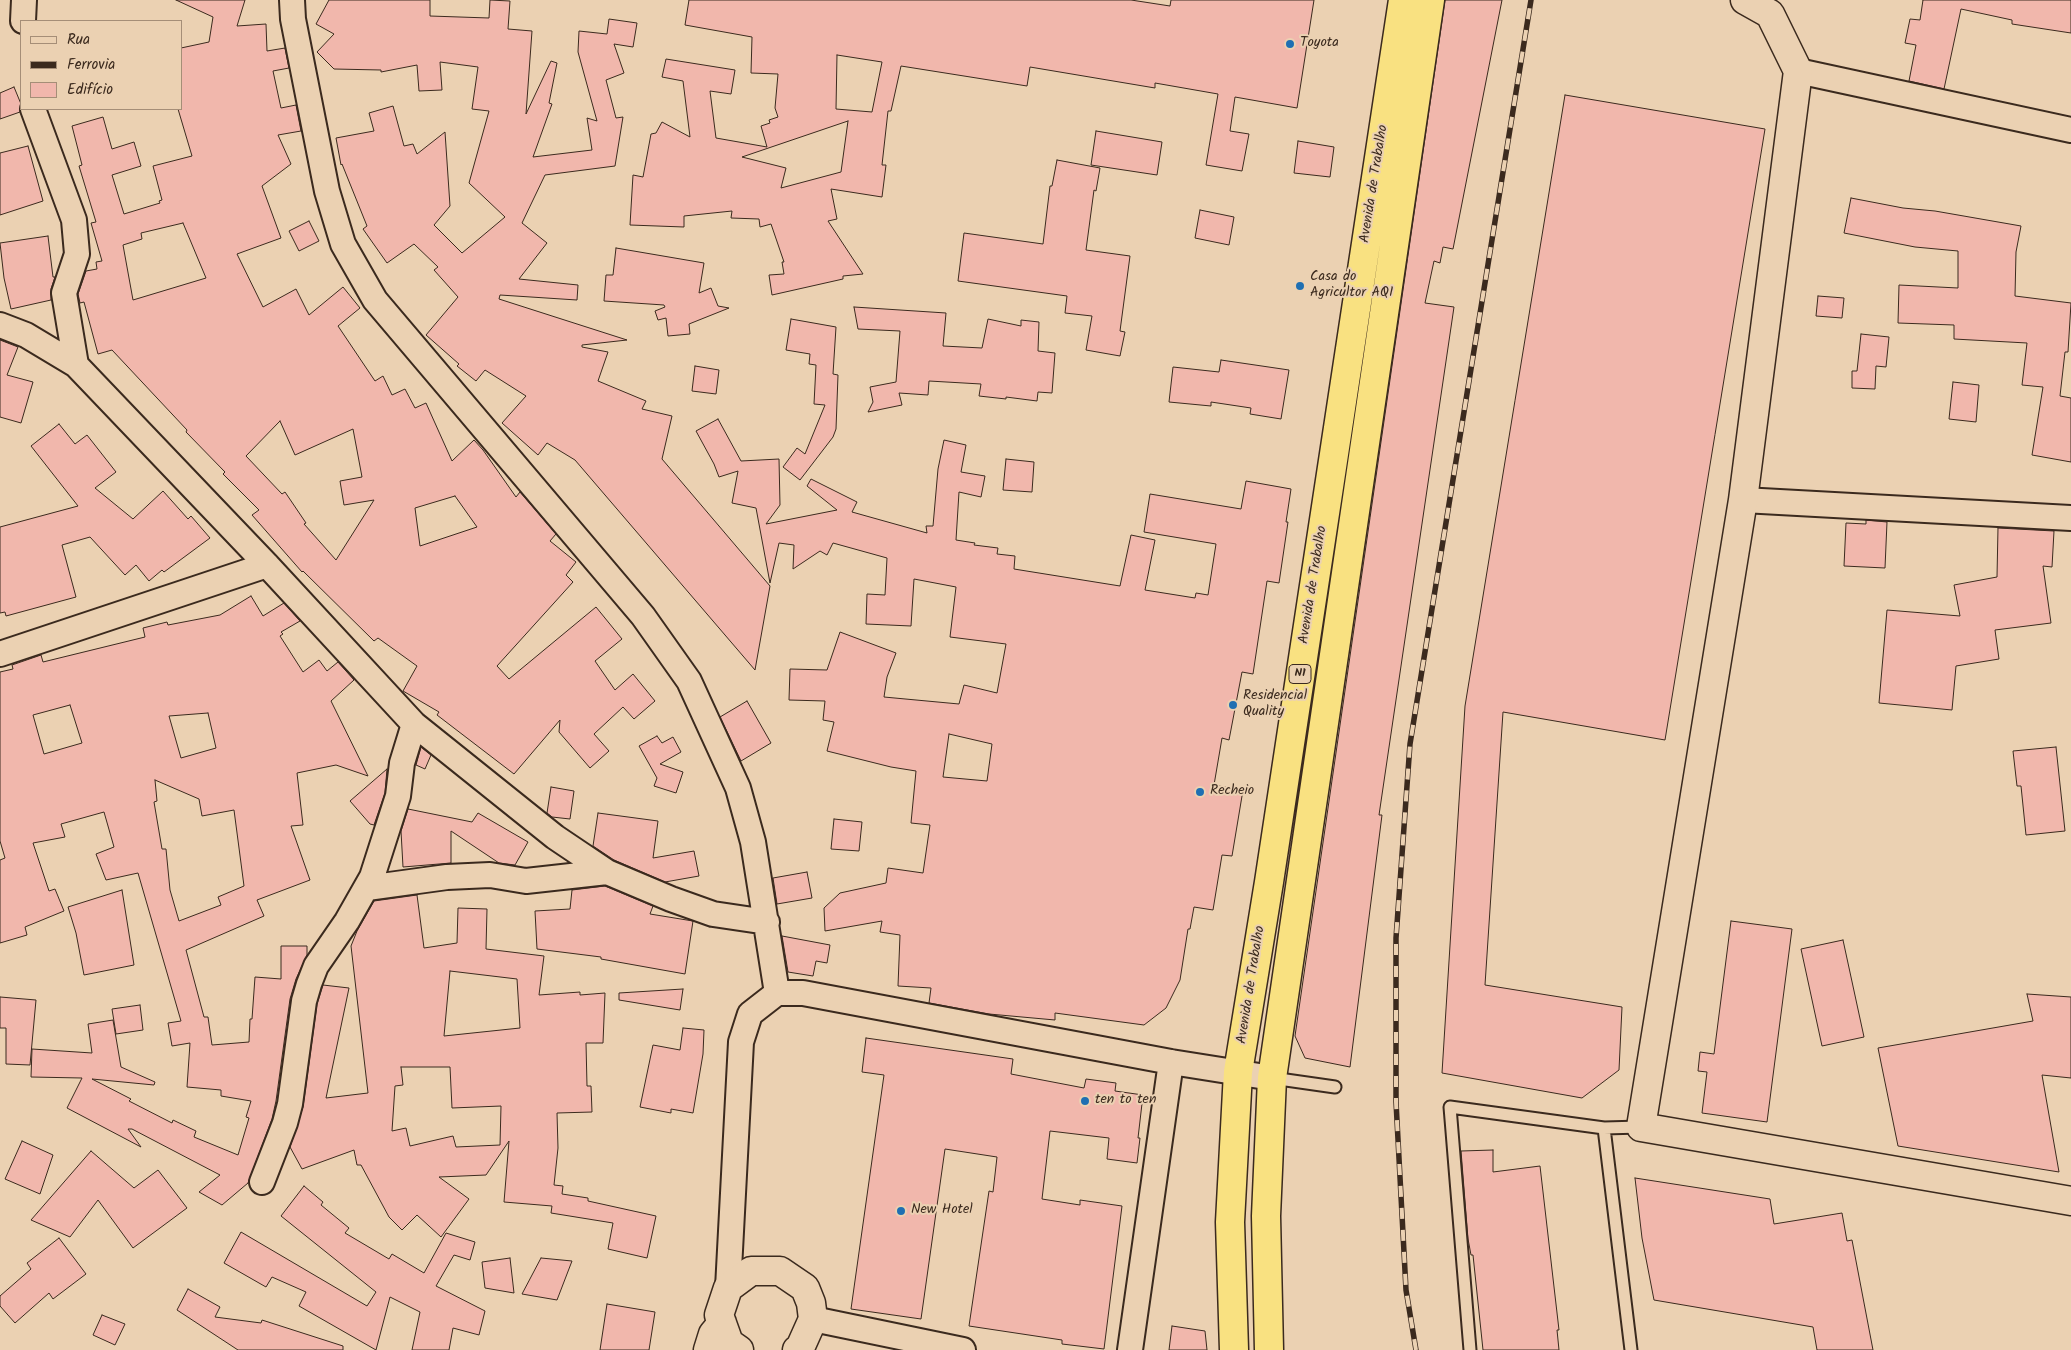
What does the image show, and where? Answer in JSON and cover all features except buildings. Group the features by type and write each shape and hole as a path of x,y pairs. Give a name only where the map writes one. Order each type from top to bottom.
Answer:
{"highway":[{"name":"Avenida de Trabalho","path":"1234,1350 1230,1222 1238,1072 1270,873 1402,0"},
{"name":"Avenida de Trabalho","path":"1269,1350 1266,1216 1272,1078 1430,0"}],"street":[{"path":"23,20 24,0"},
{"path":"292,0 293,19 327,191 343,244 375,300 643,616 689,681 738,788 753,842 777,993"},
{"path":"1745,0 1775,7 1798,71 1743,500 1641,1127 2071,1201"},
{"path":"1798,71 2071,130"},
{"path":"33,110 39,130 74,220 77,254 64,293 76,365"},
{"path":"0,325 26,335 76,365 267,565 414,724 555,837 607,872 671,899 713,914 767,922"},
{"path":"1743,500 2071,518"},
{"path":"0,654 267,565"},
{"path":"262,1182 285,1123 290,1104 304,1001 309,984 316,966 367,888 398,796 402,763 414,724"},
{"path":"367,888 447,877 490,875 526,882 607,872"},
{"path":"739,1350 728,1343 719,1315 728,1288 741,1042 750,1014 777,993 803,993 1171,1062 1272,1078"},
{"path":"1130,1350 1171,1062"},
{"path":"728,1288 751,1271 780,1271 805,1288 811,1302 813,1319 799,1349"},
{"path":"813,1319 962,1350"},
{"path":"708,1350 714,1334 722,1323"}],"lane":[{"path":"1272,1078 1335,1087"},
{"path":"1470,1350 1450,1107 1604,1128 1641,1127"},
{"path":"1604,1128 1631,1350"}],"railway":[{"path":"1416,1350 1406,1290 1396,1102 1396,938 1410,744 1531,0"}],"place":[{"name":"Toyota","path":"1290,44"},
{"name":"Casa do Agricultor AQI","path":"1300,286"},
{"name":"Residencial Quality","path":"1233,705"},
{"name":"Recheio","path":"1200,792"},
{"name":"ten to ten","path":"1085,1101"},
{"name":"New Hotel","path":"901,1211"}]}
